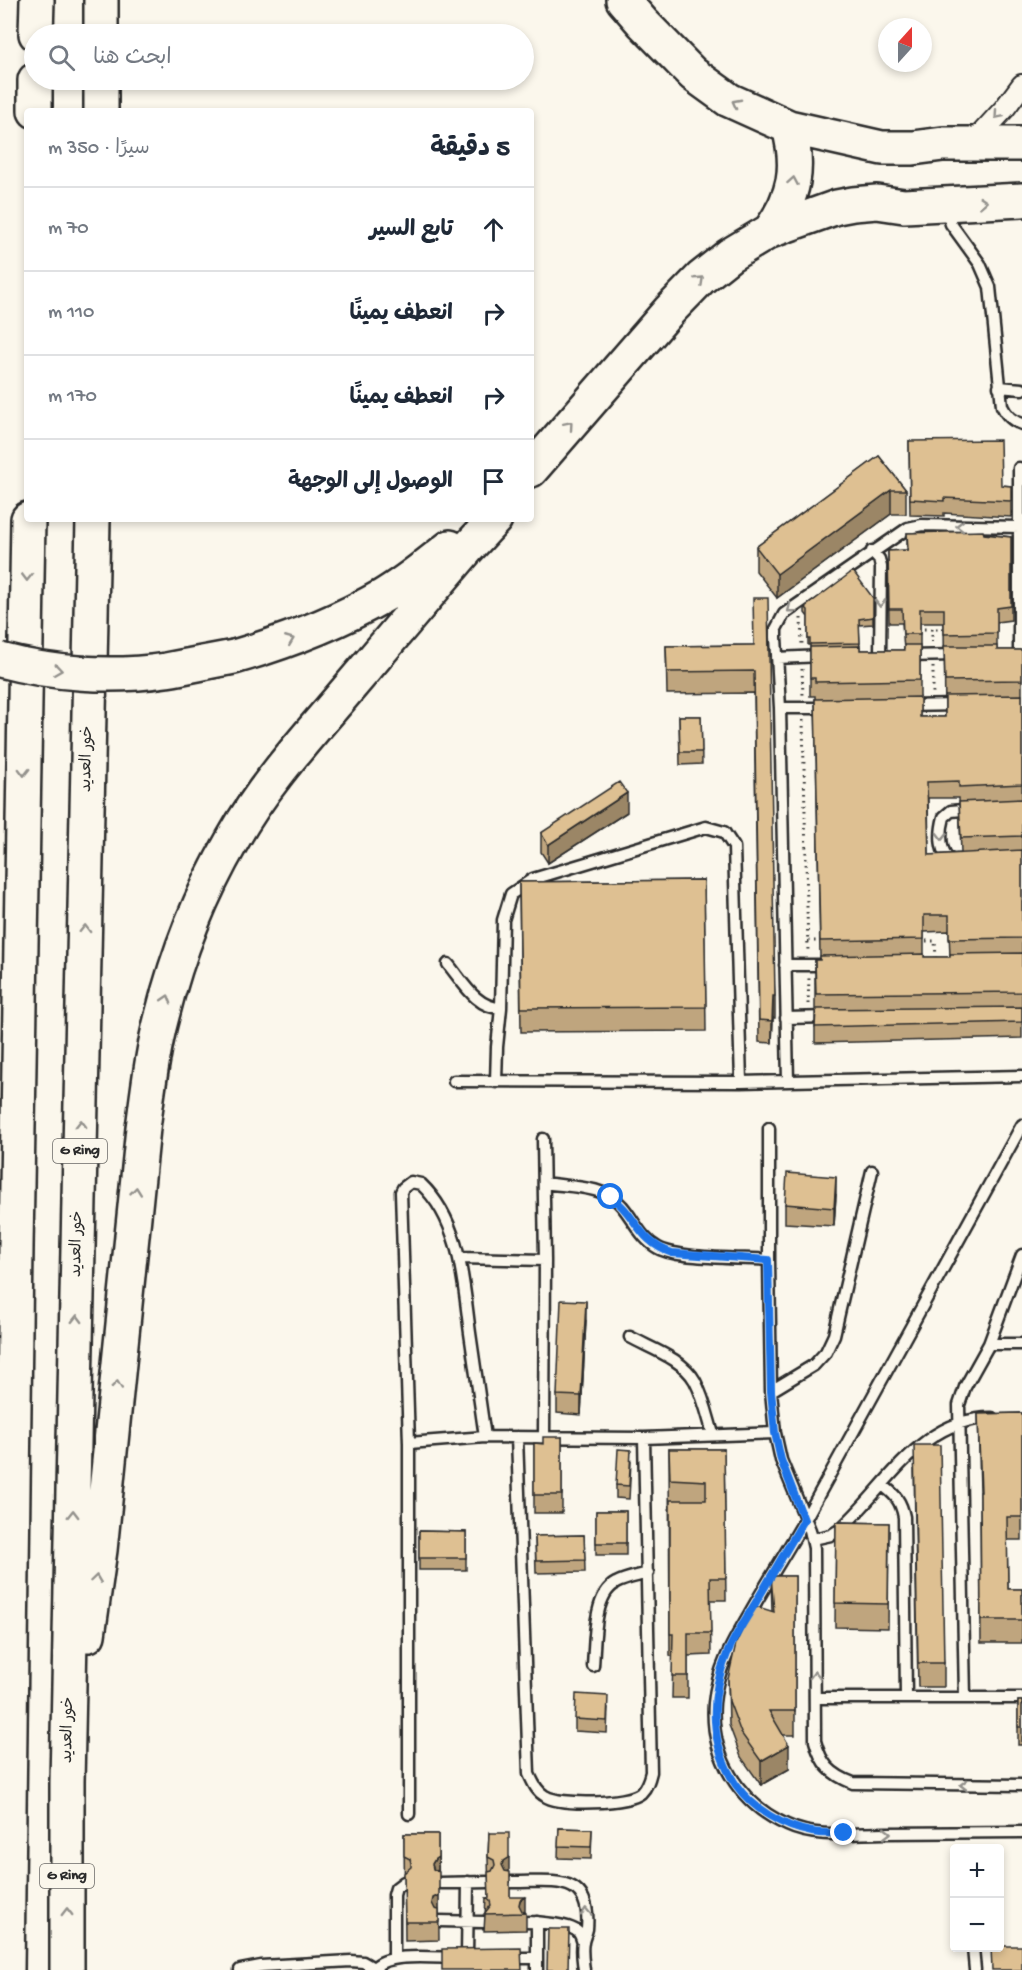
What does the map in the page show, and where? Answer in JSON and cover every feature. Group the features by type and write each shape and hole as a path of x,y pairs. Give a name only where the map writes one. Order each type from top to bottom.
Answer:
{"highway":[{"path":"36,24 37,0"},
{"path":"101,0 101,24"},
{"path":"623,0 693,74 729,100 789,127 882,148 957,144 1022,144"},
{"path":"35,90 35,108"},
{"path":"101,90 101,108"},
{"path":"770,231 781,216 794,182 796,163 789,127"},
{"path":"534,467 669,311 701,278 730,255 770,231 853,204 870,202 904,206 1022,200"},
{"path":"7,1970 28,522"},
{"name":"خور العديد","path":"67,1970 68,1782 93,522"},
{"path":"0,660 66,671 120,674 165,670 234,657 284,642 338,620 384,596 456,542 475,522"},
{"path":"68,1782 100,1550 144,1116 162,1016 176,969 193,920 213,876 233,837 262,793 492,522"},
{"path":"0,812 2,829 1,1116 16,1247"}],"street":[{"path":"957,144 996,118 1022,85"}],"lane":[{"path":"945,204 951,224 980,264 990,286 1002,406 1012,420 1022,424"},
{"path":"999,387 1022,389"},
{"path":"1016,654 1019,468"},
{"path":"788,1081 780,708 776,629 784,614 793,607 873,551 915,526 1019,527"},
{"path":"873,551 881,567 874,656 965,655"},
{"path":"777,658 836,656"},
{"path":"898,707 966,705"},
{"path":"780,708 838,708"},
{"path":"967,862 951,861 944,855 942,850 944,817 951,811 989,809"},
{"path":"496,1082 501,1008 503,920 511,894 519,886 533,879 706,827 724,832 734,847 741,1082"},
{"path":"448,964 479,1002 492,1008 501,1008"},
{"path":"785,965 843,965"},
{"path":"786,1018 844,1017"},
{"path":"454,1082 741,1082 1022,1076"},
{"path":"1022,1125 804,1520 727,1653 718,1677 714,1702 718,1743 730,1775 745,1797 788,1826 813,1833 1022,1832"},
{"path":"769,1128 768,1260 771,1391 775,1433 781,1460 813,1539 815,1558 815,1741 819,1755 827,1768 839,1778 853,1783 868,1785 1022,1785"},
{"path":"543,1138 544,1436"},
{"path":"771,1391 813,1365 826,1352 834,1335 872,1171"},
{"path":"409,1814 409,1443 401,1192 407,1184 416,1182 420,1184 432,1197 450,1228 459,1258 485,1437"},
{"path":"544,1183 591,1190 611,1197 622,1205 650,1242 672,1253 768,1260"},
{"path":"965,1697 958,1423 961,1396 989,1344 1022,1255"},
{"path":"459,1258 545,1260"},
{"path":"630,1337 677,1362 686,1370 699,1390 713,1434"},
{"path":"989,1344 1022,1344"},
{"path":"813,1539 822,1538 839,1530 923,1442 934,1434 958,1423 983,1418 1002,1418"},
{"path":"409,1443 485,1437 644,1438 775,1433"},
{"path":"517,1437 529,1774 534,1786 543,1795 555,1801 568,1803 630,1799 648,1784 652,1760 644,1438"},
{"path":"882,1485 899,1500 904,1517 906,1697"},
{"path":"592,1666 600,1605 605,1593 617,1582 648,1573"},
{"path":"815,1698 1022,1698"},
{"path":"394,1958 399,1921 394,1891 404,1882"},
{"path":"467,1958 468,1882"},
{"path":"439,1883 488,1882"},
{"path":"509,1882 562,1884 577,1889 583,1895 587,1905 587,1931 583,1942"},
{"path":"439,1922 484,1922"},
{"path":"537,1970 532,1922 574,1929 579,1933 583,1942 584,1970"},
{"path":"974,1952 975,1970"},
{"path":"240,1970 261,1966 351,1961 363,1962 376,1969 381,1962 394,1958 537,1958"},
{"path":"431,1958 431,1970"}],"path":[{"path":"793,607 801,618 809,965 808,1018"},
{"path":"915,630 954,629"},
{"path":"808,941 831,941"},
{"path":"912,941 935,941 937,963"}],"building":[{"path":"1000,440 1001,485 1011,486 1011,501 910,499 909,441"},
{"path":"879,456 906,490 891,490 777,574 756,547"},
{"path":"983,531 984,534 1011,537 1011,606 997,608 997,633 944,634 944,609 920,609 920,634 903,634 902,609 889,609 888,551 908,550 907,533"},
{"path":"853,571 873,598 873,617 859,619 860,643 810,644 808,610 805,607"},
{"path":"753,598 768,598 775,996 773,996 772,1021 759,1020 754,671 667,672 666,646 754,645"},
{"path":"904,645 920,645 920,680 815,682 815,678 810,678 810,647 860,646 860,650 904,650"},
{"path":"944,646 997,646 997,650 1022,650 1022,680 945,681"},
{"path":"1022,695 1022,784 959,787 959,781 927,782 929,855 1022,850 1022,938 949,939 949,915 924,915 924,939 820,941 815,699 920,697 920,717 945,717 945,696"},
{"path":"679,716 701,716 702,752 680,752"},
{"path":"619,782 627,793 548,845 541,833"},
{"path":"1022,799 1022,836 961,838 959,802"},
{"path":"704,880 706,1007 521,1008 519,882"},
{"path":"1022,953 1022,992 816,994 815,960 820,960 820,956 924,954 924,957 950,957 950,954"},
{"path":"1022,1007 1022,1022 815,1027 816,1009"},
{"path":"787,1173 836,1177 834,1208 785,1204"},
{"path":"561,1300 586,1301 581,1396 557,1395"},
{"path":"1022,1413 1022,1517 1007,1517 1008,1589 1022,1589 1022,1620 981,1620 981,1492 978,1414"},
{"path":"543,1437 562,1437 562,1495 534,1495 534,1443 543,1444"},
{"path":"914,1445 940,1445 944,1663 918,1663"},
{"path":"618,1449 631,1450 629,1486 616,1485"},
{"path":"669,1449 724,1449 726,1578 710,1578 711,1633 688,1633 688,1676 672,1676 670,1500 706,1500 706,1481 670,1479"},
{"path":"596,1511 626,1511 626,1543 596,1543"},
{"path":"836,1522 889,1523 888,1604 835,1603"},
{"path":"419,1531 466,1532 466,1558 419,1558"},
{"path":"584,1535 585,1560 536,1561 535,1536"},
{"path":"771,1576 795,1576 795,1711 769,1711 789,1745 761,1761 741,1733 729,1701 728,1679 736,1643 752,1605 774,1612"},
{"path":"576,1694 608,1696 607,1721 575,1719"},
{"path":"1018,1701 1022,1701 1022,1727 1018,1727"},
{"path":"559,1828 592,1829 591,1847 558,1846"},
{"path":"489,1833 509,1833 509,1857 503,1861 502,1865 505,1871 510,1872 510,1897 525,1897 520,1900 519,1905 526,1913 484,1914 491,1905 486,1898 489,1898 488,1872 492,1871 495,1865 494,1860 488,1857"},
{"path":"404,1834 438,1834 438,1857 432,1864 433,1869 439,1872 439,1895 433,1898 432,1903 435,1909 439,1910 439,1922 405,1922 404,1873 411,1867 411,1863 410,1859 404,1856"},
{"path":"548,1929 569,1929 568,1970 547,1970"},
{"path":"1004,1946 1022,1946 1022,1970 992,1970 991,1952 1004,1952"},
{"path":"521,1948 522,1970 442,1970 442,1949"}],"route":[{"path":"611,1197 622,1205 643,1235 664,1251 768,1260 771,1391 775,1433 778,1451 804,1520 727,1653 718,1677 714,1702 715,1727 720,1751 730,1775 745,1797 788,1826 813,1833 844,1833"}]}
